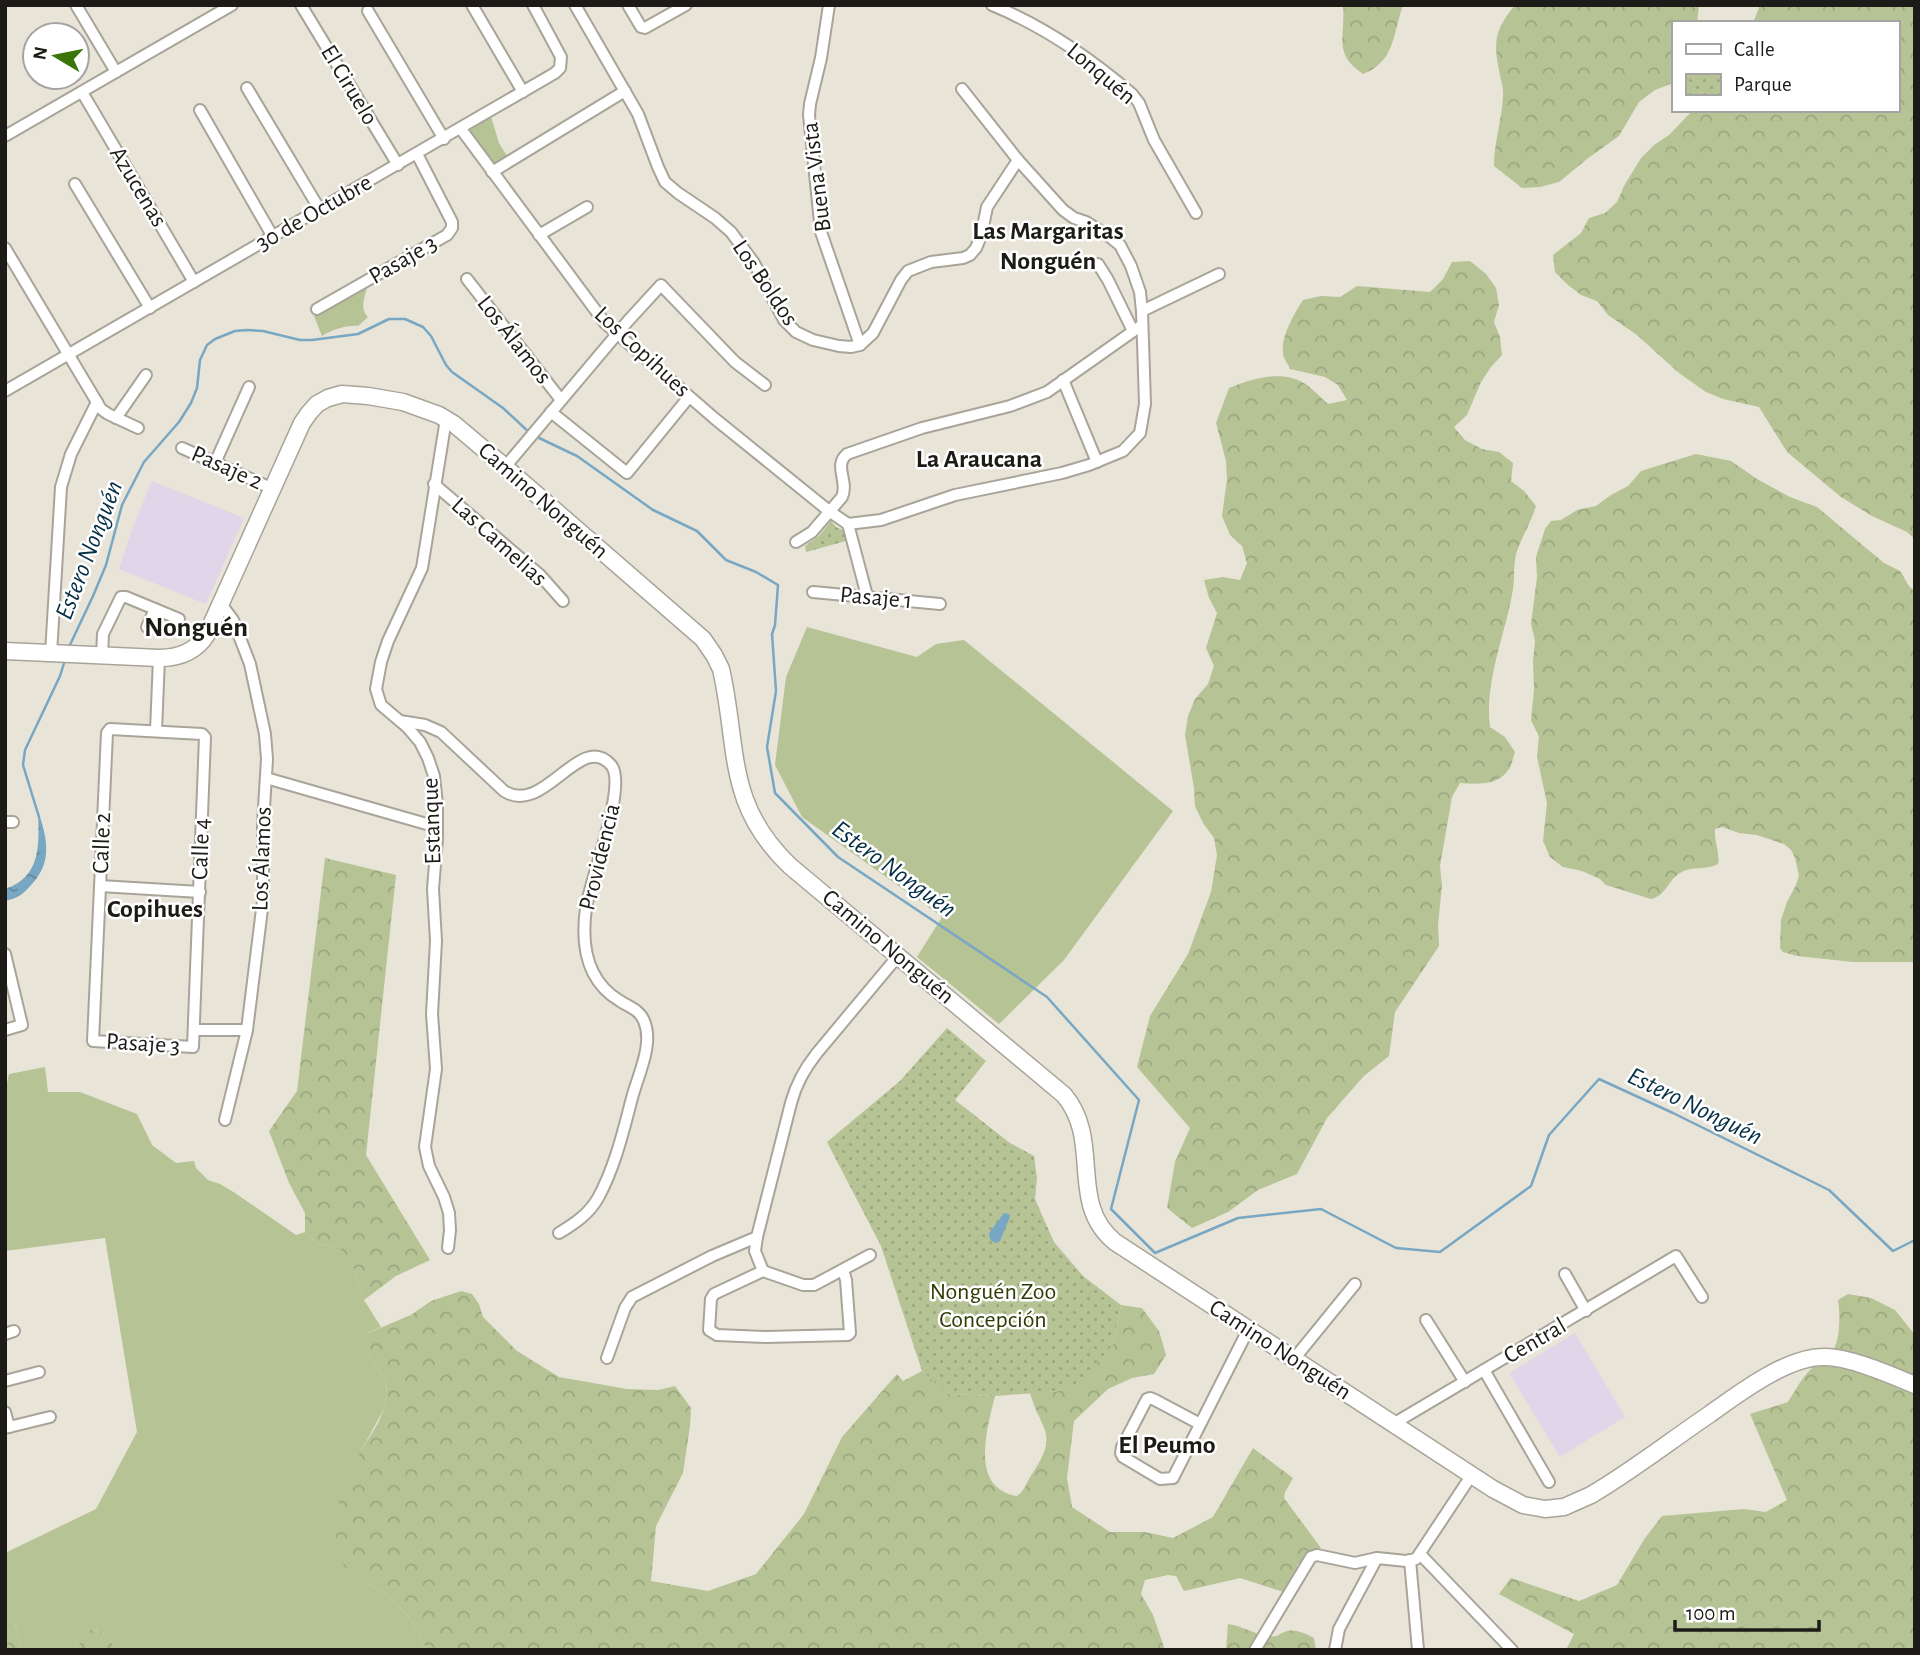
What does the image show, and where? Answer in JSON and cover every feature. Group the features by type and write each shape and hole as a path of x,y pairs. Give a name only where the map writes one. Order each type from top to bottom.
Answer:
{"main road":[{"name":"Camino Nonguén","path":"5,651 159,658 180,655 199,645 221,604 305,418 313,408 328,398 349,394 379,397 421,407 446,419 505,467 709,646 718,662 722,677 740,788 757,827 790,866 1057,1088 1070,1102 1082,1127 1090,1205 1103,1231 1115,1242 1471,1476 1523,1505 1545,1510 1564,1507 1601,1489 1752,1385 1808,1358 1827,1356 1876,1369 1915,1384"}],"street":[{"path":"76,5 116,72"},
{"path":"5,136 232,5"},
{"name":"El Ciruelo","path":"301,5 398,165"},
{"path":"472,5 523,92"},
{"name":"30 de Octubre","path":"5,391 555,74 562,61 560,54 533,5"},
{"name":"Los Boldos","path":"575,5 645,128 665,182 715,218 739,241 788,324 796,332 819,342 847,347 860,345"},
{"path":"628,5 641,27 645,29 685,5"},
{"name":"Buena Vista","path":"828,5 821,58 810,104 810,121 821,232 860,345"},
{"name":"Lonquén","path":"992,5 1025,19 1059,39 1132,94 1139,103 1154,141 1196,213"},
{"path":"368,11 444,139"},
{"path":"247,88 320,210"},
{"path":"867,596 848,524 881,520 955,495 1062,474 1123,451 1140,433 1145,404 1138,328 1142,311 1131,265 1110,237 1063,210 1018,160 962,89"},
{"path":"492,172 625,91"},
{"name":"Azucenas","path":"82,92 194,282"},
{"path":"200,110 273,237"},
{"name":"Los Copihues","path":"461,129 597,314 713,418 848,524"},
{"name":"Pasaje 3","path":"317,309 451,231 452,222 417,154"},
{"path":"860,345 873,333 908,271 931,262 963,258 976,248 987,207 1018,160"},
{"path":"75,184 149,308"},
{"path":"539,235 587,207"},
{"path":"5,248 104,412 138,428"},
{"path":"1098,264 1138,328"},
{"path":"1142,311 1219,274"},
{"name":"Los Álamos","path":"467,279 561,400"},
{"path":"505,467 661,285 735,362 765,385"},
{"path":"796,542 812,533 844,491 840,465 841,458 847,454 922,428 1010,405 1047,392 1138,328"},
{"path":"116,418 146,375"},
{"path":"1063,380 1097,462"},
{"path":"215,463 249,387"},
{"path":"551,412 626,473 689,397"},
{"path":"54,654 61,487 66,466 97,402"},
{"name":"Estanque","path":"446,419 422,568 388,641 376,689 381,705 414,734 428,758 435,787 437,827 432,898 436,941 432,1014 436,1082 425,1147 429,1166 449,1213 449,1248"},
{"name":"Pasaje 2","path":"182,448 273,489"},
{"name":"Las Camelias","path":"434,484 540,575 563,601"},
{"name":"Pasaje 1","path":"813,592 940,604"},
{"path":"102,656 103,634 119,598 126,597 180,619"},
{"name":"Los Álamos","path":"221,604 233,620 250,664 267,746 263,815 263,901 247,1030 225,1121"},
{"path":"147,627 155,609"},
{"path":"156,731 159,658"},
{"name":"Providencia","path":"400,721 425,725 441,732 504,791 513,796 524,797 535,793 571,766 584,760 603,759 612,766 616,774 614,802 587,901 584,925 586,950 591,971 600,985 638,1012 644,1020 646,1047 620,1147 598,1198 583,1216 559,1233"},
{"name":"Calle 2","path":"93,1041 108,730 156,731"},
{"name":"Calle 4","path":"156,731 205,735 194,1047"},
{"path":"266,778 437,827"},
{"path":"100,886 200,892"},
{"path":"5,954 22,1025 5,1030"},
{"path":"870,1255 814,1285 803,1285 763,1271 757,1259 757,1237 791,1103 801,1075 898,956"},
{"name":"Pasaje 3","path":"194,1030 247,1030"},
{"name":"Pasaje 3","path":"93,1041 194,1047"},
{"path":"607,1358 625,1308 632,1297 712,1256 757,1237"},
{"name":"Central","path":"1393,1424 1676,1256 1702,1297"},
{"path":"763,1271 714,1294 709,1330 713,1334 848,1335 846,1280 843,1270"},
{"path":"1565,1274 1586,1311"},
{"path":"1294,1359 1355,1284"},
{"path":"1426,1320 1465,1382"},
{"path":"1200,1424 1150,1398 1147,1399 1122,1447 1123,1457 1160,1479 1173,1478 1248,1330"},
{"path":"1484,1370 1549,1482"},
{"path":"5,1381 39,1372"},
{"path":"5,1412 7,1427 50,1417"},
{"path":"1418,1650 1415,1557 1471,1476"},
{"path":"1255,1650 1311,1557 1317,1555 1355,1563 1377,1558 1415,1557 1512,1650"},
{"path":"1335,1650 1339,1629 1377,1558"}],"shaded area":[{"path":"152,481 244,518 206,604 119,569"},
{"path":"1575,1333 1625,1417 1560,1457 1509,1373"}],"green space":[{"path":"1343,5 1403,5 1387,54 1373,69 1363,74 1347,59 1344,51"},
{"path":"1515,5 1699,5 1697,21 1672,21 1672,83 1655,90 1639,102 1619,136 1559,182 1540,187 1522,188 1494,166 1503,93 1496,45 1503,22"},
{"path":"1760,5 1915,5 1915,539 1907,532 1872,516 1841,497 1787,452 1759,407 1723,399 1706,392 1679,373 1637,335 1608,315 1597,301 1581,295 1555,272 1553,255 1581,233 1589,218 1605,213 1617,202 1641,158 1691,112 1899,112 1899,21 1754,21"},
{"path":"491,117 499,143 507,156 492,168 463,130"},
{"path":"1470,261 1486,274 1496,288 1499,305 1494,322 1500,337 1502,355 1481,382 1467,415 1454,427 1465,440 1482,449 1499,452 1513,463 1511,481 1524,491 1536,506 1516,556 1510,606 1490,693 1490,727 1505,737 1515,752 1504,775 1487,783 1460,783 1452,797 1440,866 1442,886 1439,946 1395,1012 1389,1056 1364,1076 1327,1118 1297,1174 1258,1190 1228,1212 1192,1228 1167,1208 1175,1162 1190,1128 1137,1067 1150,1016 1188,954 1211,892 1217,855 1214,838 1195,806 1185,735 1188,716 1195,699 1208,684 1214,666 1206,648 1217,613 1204,580 1223,577 1240,580 1247,563 1242,546 1230,535 1222,516 1227,479 1226,461 1216,423 1229,388 1265,377 1294,378 1312,389 1328,404 1347,400 1338,385 1325,377 1290,369 1283,355 1286,332 1303,300 1321,296 1340,297 1357,286 1430,292 1443,279 1452,262"},
{"path":"367,288 363,307 368,317 358,326 339,328 322,336 314,316"},
{"path":"1696,454 1731,461 1790,497 1817,507 1884,563 1900,571 1915,592 1915,962 1853,962 1783,952 1780,948 1781,920 1799,876 1795,858 1784,844 1757,835 1722,827 1715,829 1718,864 1685,871 1676,876 1660,895 1651,899 1606,885 1600,879 1582,871 1563,867 1550,857 1543,841 1547,803 1537,757 1539,737 1531,720 1535,641 1531,624 1537,577 1536,557 1545,529 1551,521 1561,520 1577,510 1596,506 1628,486 1641,471"},
{"path":"831,521 845,531 846,541 806,552 805,546 819,536"},
{"path":"807,627 917,657 936,644 964,640 1173,811 1064,960 999,1024 917,957 942,917 802,817 775,765 786,677"},
{"path":"325,858 396,875 366,1155 430,1260 396,1276 364,1300 352,1264 344,1252 338,1247 317,1244 305,1232 305,1213 289,1183 269,1131 297,1091"},
{"name":"Nonguén Zoo Concepción","path":"947,1028 986,1061 955,1100 1010,1143 1034,1156 1037,1178 1035,1199 1054,1242 1083,1276 1121,1305 1113,1344 1083,1381 1060,1391 995,1396 948,1394 922,1371 881,1246 827,1142 900,1081"},
{"path":"45,1067 48,1092 80,1092 137,1114 152,1145 176,1163 194,1161 196,1168 208,1180 235,1193 296,1235 305,1232 317,1244 338,1247 344,1251 352,1264 364,1300 381,1327 368,1333 368,1354 386,1381 387,1394 385,1407 361,1451 357,1578 388,1595 411,1619 427,1650 115,1650 101,1631 92,1630 74,1650 21,1650 15,1623 5,1616 5,1553 96,1509 137,1432 105,1238 5,1251 5,1092 9,1074"},
{"path":"461,1291 472,1294 483,1317 517,1351 559,1377 627,1389 658,1390 675,1386 691,1408 683,1473 656,1526 651,1581 708,1591 756,1574 804,1514 842,1437 897,1374 903,1381 922,1371 949,1394 995,1396 986,1440 987,1470 992,1482 1002,1491 1017,1496 1040,1460 1047,1440 1030,1393 1060,1391 1113,1344 1121,1305 1142,1308 1159,1331 1166,1355 1154,1374 1132,1378 1108,1389 1074,1421 1067,1478 1072,1507 1110,1532 1145,1532 1173,1538 1213,1517 1253,1448 1293,1478 1284,1498 1321,1548 1297,1565 1296,1596 1240,1578 1184,1591 1176,1576 1145,1580 1141,1594 1153,1615 1165,1650 427,1650 411,1619 388,1595 357,1578 343,1565 334,1529 340,1495 385,1407 386,1381 368,1354 368,1333 411,1315 431,1301"},
{"path":"1848,1294 1871,1298 1895,1310 1915,1335 1915,1650 1566,1650 1574,1634 1499,1594 1511,1578 1579,1601 1617,1585 1645,1538 1662,1516 1744,1509 1766,1512 1787,1500 1750,1414 1788,1402 1807,1374 1827,1358 1838,1335 1838,1300"},
{"path":"5,1616 15,1623 21,1650 5,1650"},
{"path":"1228,1624 1270,1636 1287,1631 1301,1632 1314,1638 1316,1650 1226,1650"},
{"path":"91,1630 101,1631 115,1650 74,1650"}],"water":[{"path":"38,811 46,840 43,867 39,876 23,893 5,901 5,889 26,876 36,858"},
{"path":"1004,1213 1010,1217 1000,1241 995,1243 989,1233"}],"waterway":[{"name":"Estero Nonguén","path":"69,647 106,565 122,505 144,462 179,422 191,403 197,388 200,360 207,345 215,339 235,331 247,330 312,340 358,334 389,319 405,319 423,327 431,336 452,372 503,408 531,434"},
{"name":"Estero Nonguén","path":"537,437 577,456 653,510 697,531 726,560 756,572 778,585 772,634 776,691 767,747 775,793 838,857 1047,997 1139,1100 1111,1209 1155,1253 1238,1218 1321,1209 1396,1248 1440,1252 1531,1186 1549,1135 1599,1079 1829,1190 1893,1251 1915,1240"},
{"name":"Estero Nonguén","path":"39,817 23,765 25,750 65,660"}],"district":[{"name":"Las Margaritas Nonguén","path":"1048,246"},
{"name":"La Araucana","path":"979,459"},
{"name":"Nonguén","path":"196,628"},
{"name":"Copihues","path":"155,909"},
{"name":"El Peumo","path":"1167,1445"}]}
